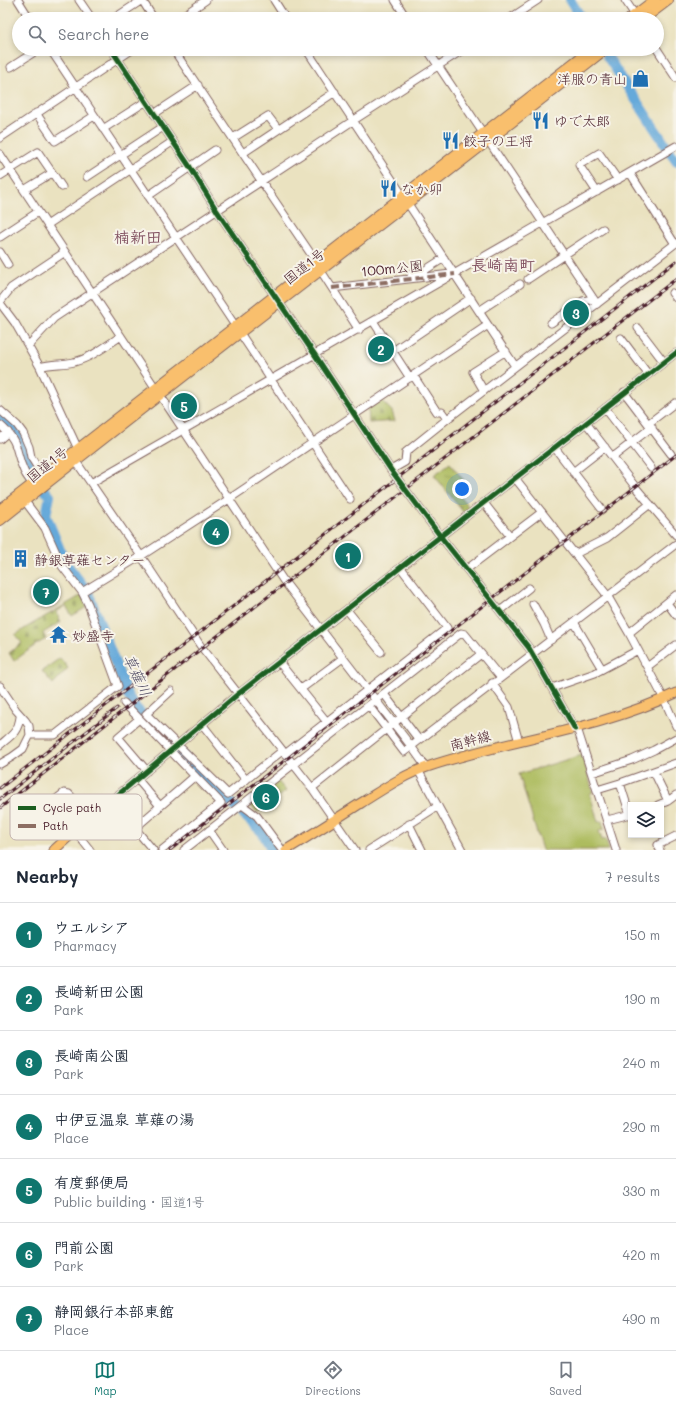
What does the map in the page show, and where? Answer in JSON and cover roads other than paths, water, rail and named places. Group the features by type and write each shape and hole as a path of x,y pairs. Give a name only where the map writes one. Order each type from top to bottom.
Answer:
{"highway":[{"path":"642,12 655,0"},
{"path":"647,12 668,0"},
{"name":"国道1号","path":"0,520 158,392 485,137 583,56"},
{"name":"国道1号","path":"485,137 595,56"},
{"name":"国道1号","path":"1,508 78,449 158,392"}],"main road":[{"name":"南幹線","path":"286,850 395,782 422,768 633,712 676,693"},
{"path":"54,850 63,840"}],"street":[{"path":"18,0 26,12"},
{"path":"79,0 87,12"},
{"path":"124,12 142,0 150,12"},
{"path":"188,12 206,0"},
{"path":"274,0 282,12"},
{"path":"395,0 403,12"},
{"path":"520,12 538,0"},
{"path":"625,0 632,12"},
{"path":"12,67 28,56"},
{"path":"55,56 350,498"},
{"path":"115,56 391,470 441,537 532,653 576,728 598,790 616,850"},
{"path":"0,138 123,56"},
{"path":"178,56 319,267 359,330"},
{"path":"311,56 515,366"},
{"path":"432,56 595,302"},
{"path":"28,346 54,318 453,56"},
{"path":"662,56 676,78"},
{"path":"154,114 198,85"},
{"path":"243,153 335,92"},
{"path":"103,129 145,102"},
{"path":"36,113 55,141 94,116"},
{"path":"233,138 268,116 278,130"},
{"path":"87,177 163,127"},
{"path":"47,225 172,142"},
{"path":"91,483 359,330 676,146"},
{"path":"148,196 215,150"},
{"path":"0,176 38,152 62,187"},
{"path":"597,192 579,165 599,153 618,180"},
{"path":"0,154 228,499 284,580 411,746 438,806 462,850"},
{"path":"24,190 52,173"},
{"path":"391,470 405,462 406,452 447,419 595,302 675,244 630,173"},
{"path":"0,237 38,212"},
{"path":"528,279 603,229"},
{"path":"0,252 8,265"},
{"path":"65,252 11,288 0,303 15,323 40,368 78,449 75,460 200,645 312,788 355,850"},
{"path":"405,275 419,274 444,258"},
{"name":"100m公園","path":"332,288 455,274"},
{"path":"479,312 520,284"},
{"path":"392,351 470,298"},
{"path":"551,323 583,301 595,302"},
{"path":"373,321 392,351 436,412 442,412 447,419"},
{"path":"82,592 141,556 228,499 488,325"},
{"path":"638,328 664,362"},
{"path":"40,368 49,364 81,360 92,355 121,336"},
{"path":"622,338 648,374"},
{"path":"484,391 473,372 506,352"},
{"path":"121,794 238,694 676,353"},
{"path":"624,392 671,454"},
{"path":"613,458 632,443 675,403"},
{"path":"605,408 651,468"},
{"path":"0,410 23,432 31,457 43,476"},
{"path":"586,423 650,504 676,533"},
{"path":"0,425 8,432 16,444 24,471 32,484"},
{"path":"0,439 8,432"},
{"path":"573,472 605,447"},
{"path":"555,448 601,508"},
{"path":"516,478 607,595 664,699 676,726"},
{"path":"24,500 46,528 62,566 82,592 88,604 118,686 55,734 30,735"},
{"path":"484,503 510,536"},
{"path":"575,554 607,538 650,504"},
{"path":"467,569 542,512"},
{"path":"369,706 404,752 492,683 551,640 607,595 676,544"},
{"path":"171,691 146,714 228,794 327,722 447,628 401,568"},
{"path":"500,611 529,588"},
{"path":"629,633 676,595"},
{"path":"666,603 676,615"},
{"path":"533,604 551,640"},
{"path":"347,610 382,652"},
{"path":"574,622 602,670"},
{"path":"184,850 461,633 465,634 500,678"},
{"path":"647,667 676,645"},
{"path":"552,688 602,670 638,650"},
{"path":"312,788 481,654"},
{"path":"301,689 343,658"},
{"path":"279,662 327,722"},
{"path":"492,683 509,707 519,742"},
{"path":"0,686 20,716 29,726 30,735 23,749 12,758 0,764"},
{"path":"384,694 419,740"},
{"path":"124,703 221,803 162,850"},
{"path":"0,745 15,732 19,726 20,716"},
{"path":"139,720 118,737 147,771"},
{"path":"202,724 246,780"},
{"path":"592,773 632,760 676,738"},
{"path":"598,790 654,772 676,763"},
{"path":"654,772 668,801"},
{"path":"142,821 195,776"},
{"path":"138,780 160,806"},
{"path":"620,783 628,806"},
{"path":"664,803 676,795"},
{"path":"241,805 257,816 282,850"},
{"path":"369,850 438,806"},
{"path":"607,820 628,816"},
{"path":"409,824 422,850"},
{"path":"209,830 223,850"},
{"path":"660,850 658,845 676,836"},
{"path":"142,837 153,850"},
{"path":"82,840 90,850"}],"waterway":[{"path":"570,0 578,12"},
{"path":"607,56 676,161"},
{"name":"草薙川","path":"0,417 19,437 29,465 41,485 50,496 46,515 65,562 88,592 127,694 135,707 152,725"},
{"name":"草薙川","path":"168,740 198,772 262,832 272,850"}],"railway":[{"path":"0,788 676,261"},
{"path":"18,794 202,648 676,279"},
{"path":"170,850 676,455"},
{"path":"0,799 117,708"},
{"path":"0,808 10,800"}],"place":[{"name":"洋服の青山","path":"640,78"},
{"name":"ゆで太郎","path":"541,120"},
{"name":"餃子の王将","path":"450,140"},
{"name":"なか卯","path":"388,188"},
{"name":"長崎南公園","path":"576,313"},
{"name":"長崎新田公園","path":"381,349"},
{"name":"有度郵便局","path":"184,406"},
{"name":"中伊豆温泉 草薙の湯","path":"216,532"},
{"name":"ウエルシア","path":"348,556"},
{"name":"静銀草薙センター","path":"21,559"},
{"name":"静岡銀行本部東館","path":"46,592"},
{"name":"妙盛寺","path":"59,635"},
{"name":"門前公園","path":"266,797"}],"district":[{"name":"楠新田","path":"138,236"},
{"name":"長崎南町","path":"503,264"}]}
